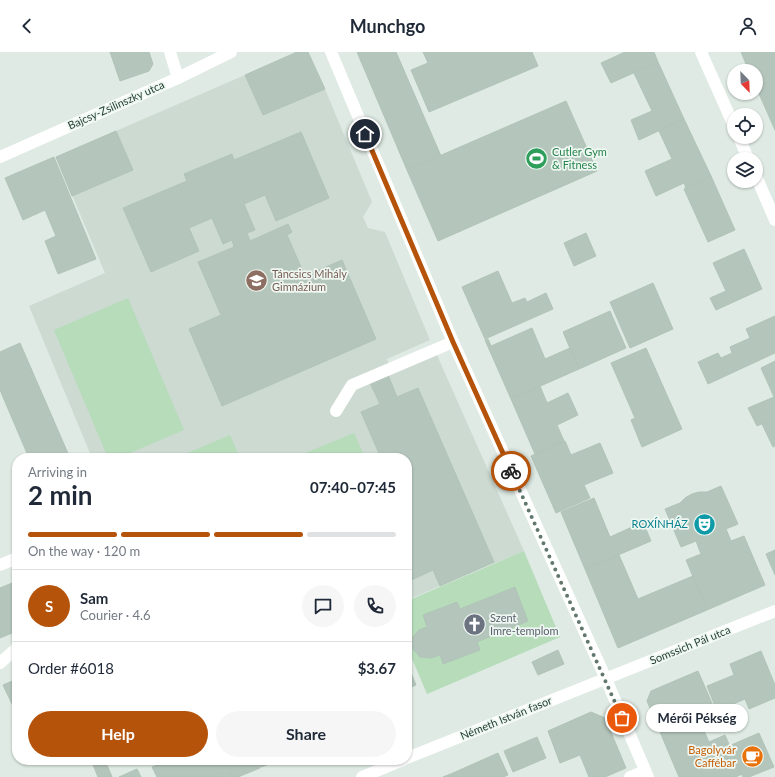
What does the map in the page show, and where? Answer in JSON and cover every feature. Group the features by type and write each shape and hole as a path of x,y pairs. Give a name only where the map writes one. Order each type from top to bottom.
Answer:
{"street":[{"path":"170,52 178,78"},
{"name":"Bajcsy-Zsilinszky utca","path":"0,158 178,78 231,52"},
{"path":"330,52 453,342 606,679 646,774 630,777"},
{"path":"702,52 727,110"},
{"path":"761,188 775,220"},
{"path":"336,411 352,385 453,342"},
{"path":"0,565 12,560"},
{"name":"Somssich Pál utca","path":"606,679 775,611"},
{"path":"0,663 12,652"},
{"name":"Németh István fasor","path":"412,756 606,679"},
{"path":"362,777 391,765"}],"shaded area":[{"path":"245,75 325,89 372,202 363,217 368,228 385,232 430,340 387,359 392,373 436,353 524,551 412,598 412,453 90,453 29,306 105,273 56,157"}],"green space":[{"path":"128,298 184,430 130,453 106,453 54,330"},
{"path":"354,433 363,453 305,453"},
{"path":"230,435 238,453 188,453"},
{"path":"524,551 560,637 427,694 412,659 412,599"}],"building":[{"path":"110,52 149,52 153,64 149,71 120,81"},
{"path":"297,52 308,52 325,89 263,115 245,75"},
{"path":"357,52 396,52 441,156 407,170"},
{"path":"423,52 532,52 538,66 429,112 411,70 428,63"},
{"path":"625,52 654,52 658,62 611,83 601,63"},
{"path":"741,52 775,52 775,79 763,84 763,64 746,64"},
{"path":"658,62 684,119 639,140 631,120 652,111 634,73"},
{"path":"775,79 775,130 762,100 763,100 763,84"},
{"path":"566,101 597,171 438,241 407,170"},
{"path":"684,119 711,176 686,188 684,183 656,196 645,171 672,159 659,131"},
{"path":"116,131 133,170 72,196 56,157"},
{"path":"301,132 329,198 276,221 265,195 244,204 255,230 247,233 250,241 288,224 292,232 287,235 305,276 342,260 376,339 222,406 189,329 221,315 198,262 234,247 232,240 223,244 212,218 189,228 199,251 151,272 123,208 187,181 184,174 232,154 234,160"},
{"path":"54,157 96,259 58,274 45,241 56,236 45,210 23,220 5,178"},
{"path":"711,176 735,230 708,242 684,189"},
{"path":"586,233 596,256 574,266 564,243"},
{"path":"744,249 762,289 716,310 710,298 726,291 713,263"},
{"path":"498,271 512,303 525,298 527,302 546,293 553,309 485,339 462,287"},
{"path":"653,283 673,329 630,348 610,302"},
{"path":"610,311 626,348 579,369 563,332"},
{"path":"775,316 775,353 708,384 698,362 718,353 721,358 732,353 730,347 750,338 746,329"},
{"path":"532,328 545,359 570,348 579,369 511,399 485,340 488,339 491,346"},
{"path":"20,343 68,453 27,453 0,390 0,352"},
{"path":"646,348 682,429 642,447 631,420 635,418 611,363"},
{"path":"775,361 775,418 757,426 748,408 774,397 761,368"},
{"path":"388,375 397,397 418,388 494,562 440,586 433,570 412,580 412,453 379,453 361,412 380,404 370,383"},
{"path":"540,386 547,403 568,393 578,415 557,425 564,441 535,454 511,399"},
{"path":"775,418 775,446 773,447 762,424"},
{"path":"565,441 571,455 600,443 613,473 584,485 590,498 556,513 531,456"},
{"path":"721,486 738,524 726,529 731,541 744,536 765,585 707,610 686,560 701,554 696,541 681,547 665,509 680,503 692,494 707,492"},
{"path":"594,498 610,537 643,522 651,541 585,569 561,512"},
{"path":"775,550 775,575 766,554"},
{"path":"619,555 638,599 693,576 707,610 618,648 585,569"},
{"path":"12,583 12,633 0,638 0,588"},
{"name":"Szent Imre-templom","path":"515,587 528,621 477,642 480,650 443,664 440,655 431,658 420,657 412,648 412,638 419,630 427,627 423,615 457,602 460,609"},
{"path":"558,650 564,664 538,675 532,662"},
{"path":"761,651 775,685 775,698 749,709 745,699 717,711 707,686 734,675 730,664"},
{"path":"698,671 714,708 697,715 709,742 725,735 742,774 736,777 679,777 647,701 651,691"},
{"path":"412,675 416,685 412,687"},
{"path":"12,681 12,704 3,685"},
{"path":"591,712 605,718 626,768 605,777 589,777 580,755 560,763 548,731"},
{"name":"Bagolyvár Caffébar","path":"759,733 774,767 749,777 743,777 729,746"},
{"path":"537,737 546,758 513,772 504,751"},
{"path":"498,753 508,775 503,777 455,777 453,773"},
{"path":"93,765 107,765 112,777 98,777"},
{"path":"157,765 222,765 227,777 157,777 152,767"},
{"path":"223,765 259,765 260,768 238,777 228,777"},
{"path":"137,769 141,777 119,777"},
{"path":"453,773 455,777 443,777"}],"way so far":[{"path":"511,471 606,679 622,718"}],"place":[{"name":"Cutler Gym & Fitness","path":"536,158"},
{"name":"Táncsics Mihály Gimnázium","path":"257,280"},
{"name":"ROXÍNHÁZ","path":"704,524"},
{"name":"Szent Imre-templom","path":"474,624"},
{"name":"Mérői Pékség","path":"622,718"},
{"name":"Bagolyvár Caffébar","path":"752,756"}],"route":[{"path":"365,134 453,342 511,471"}]}
